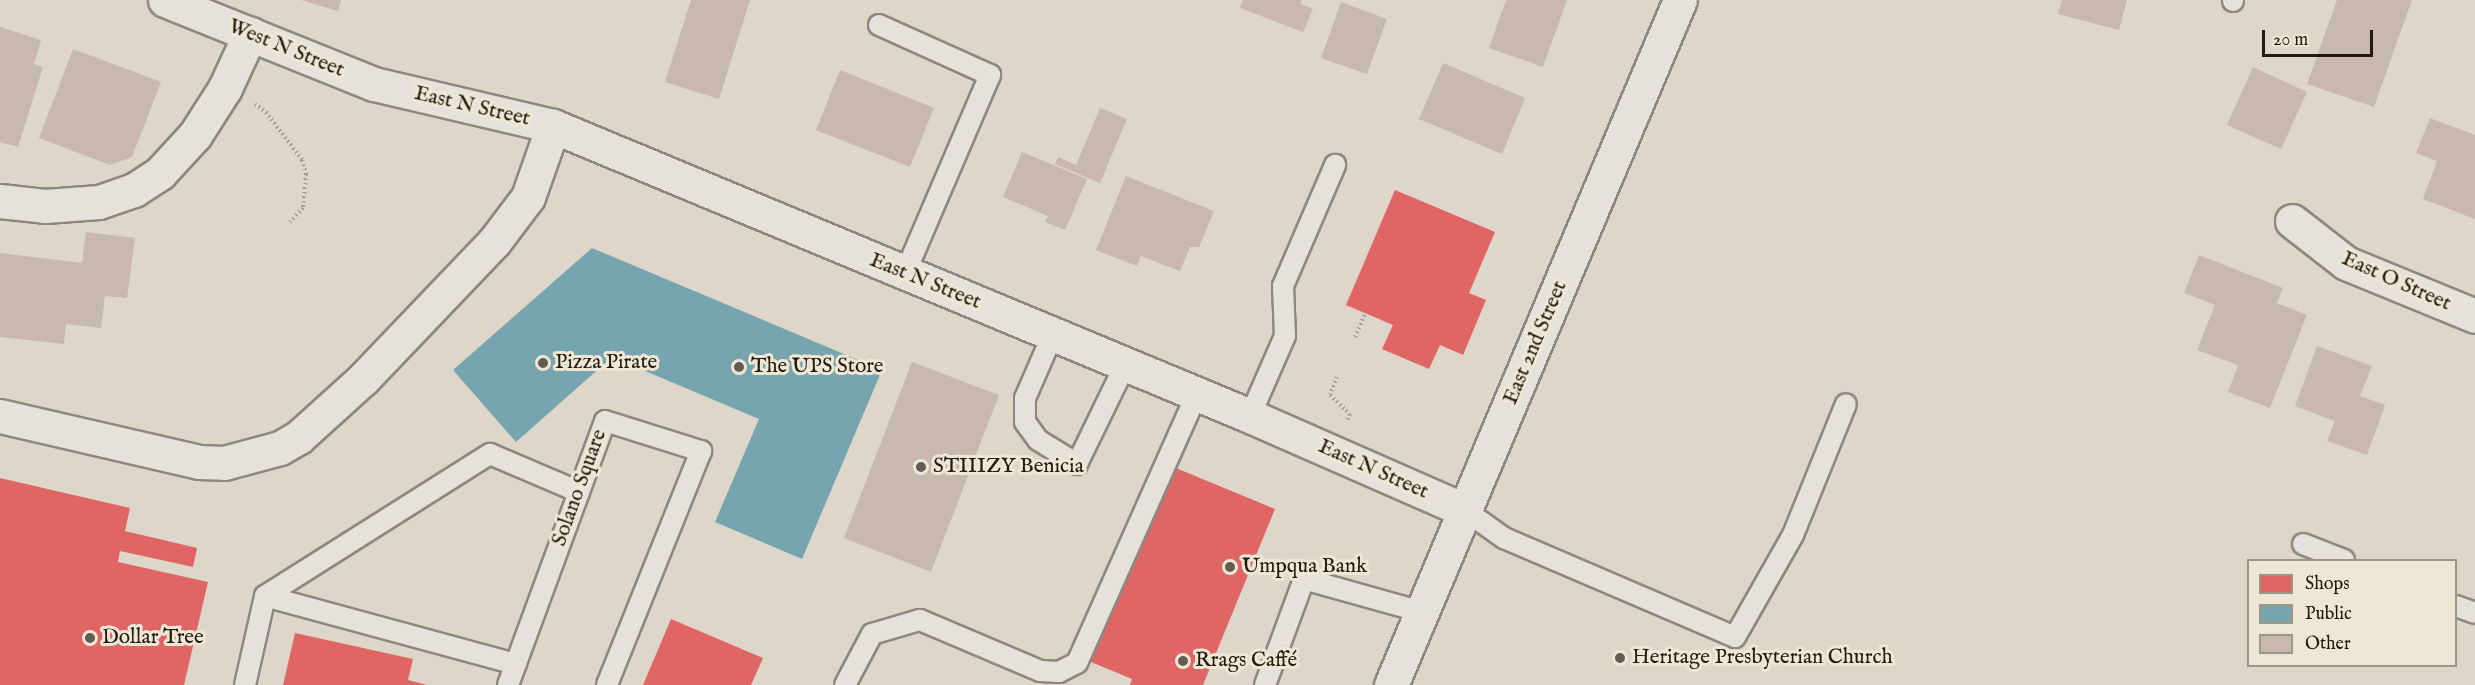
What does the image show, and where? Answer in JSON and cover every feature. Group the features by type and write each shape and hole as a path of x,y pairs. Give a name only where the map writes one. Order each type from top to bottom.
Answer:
{"street":[{"name":"West N Street","path":"165,0 200,7 250,34 374,84"},
{"name":"East 2nd Street","path":"1391,685 1680,0"},
{"path":"0,201 45,206 99,202 134,190 160,173 195,135 225,88 250,34"},
{"name":"East N Street","path":"374,84 553,126 1250,416 1466,511"},
{"path":"0,417 199,462 224,463 280,448 299,437 363,379 494,242 528,197 553,126"},
{"name":"East O Street","path":"2292,221 2346,263 2475,316"}],"lane":[{"path":"879,25 990,75 905,273"},
{"path":"1250,416 1285,336 1283,286 1335,165"},
{"path":"1053,334 1025,398 1025,422 1038,440 1077,464 1125,365"},
{"path":"845,685 872,634 920,620 1040,671 1059,672 1077,663 1197,394"},
{"path":"1466,511 1504,538 1735,637 1770,581 1792,535 1846,404"},
{"name":"Solano Square","path":"508,685 605,421 701,451 607,685"},
{"path":"245,685 265,596 490,454 579,492"},
{"path":"2303,544 2339,559"},
{"path":"1265,685 1304,579 1422,612"},
{"path":"265,596 516,664"},
{"path":"2457,606 2475,614"}],"path":[{"path":"250,99 266,112 302,160 306,174 303,208 290,222"},
{"path":"1354,337 1365,314"}],"building: Shops":[{"path":"1395,190 1495,232 1469,293 1486,300 1463,355 1440,345 1429,369 1382,349 1393,325 1346,305"},
{"path":"1171,466 1275,509 1203,685 1130,685 1132,679 1091,662"},
{"path":"0,478 130,508 125,531 197,548 193,567 120,551 118,562 208,582 184,685 0,685"},
{"path":"671,619 763,658 751,685 643,685"},
{"path":"295,633 413,659 408,680 427,685 283,685"}],"building: Public":[{"path":"592,248 882,370 802,559 715,522 759,419 612,357 516,442 453,370"}],"building: Other":[{"path":"301,0 341,0 338,11"},
{"path":"691,0 750,0 719,99 665,82"},
{"path":"1243,0 1302,0 1300,4 1313,9 1303,32 1240,8"},
{"path":"1506,0 1567,0 1543,67 1489,48"},
{"path":"2062,0 2127,0 2119,30 2058,14"},
{"path":"2337,0 2412,0 2374,107 2307,84"},
{"path":"1341,2 1387,19 1367,74 1321,58"},
{"path":"0,27 41,40 34,64 43,67 18,147 0,142"},
{"path":"73,49 161,82 132,157 110,165 39,138"},
{"path":"1443,63 1525,98 1502,154 1419,119"},
{"path":"2253,67 2307,92 2281,149 2227,125"},
{"path":"840,70 934,108 910,167 816,130"},
{"path":"1100,108 1127,119 1100,183 1055,164 1058,157 1076,165"},
{"path":"2430,118 2475,135 2475,219 2423,199 2437,161 2416,153"},
{"path":"1022,152 1087,179 1065,230 1045,222 1048,216 1003,197"},
{"path":"1126,176 1214,211 1199,247 1190,247 1180,271 1141,256 1137,266 1096,250"},
{"path":"86,232 135,238 127,298 105,296 101,328 66,324 64,344 0,337 0,253 82,263"},
{"path":"2199,255 2283,288 2277,303 2307,315 2270,408 2228,392 2238,365 2197,350 2215,305 2184,293"},
{"path":"2317,346 2372,366 2360,396 2385,405 2367,455 2327,441 2335,421 2295,406"},
{"name":"STIIIZY Benicia","path":"912,362 999,395 931,572 844,538"}],"place":[{"name":"Pizza Pirate","path":"543,363"},
{"name":"The UPS Store","path":"739,367"},
{"name":"STIIIZY Benicia","path":"921,467"},
{"name":"Umpqua Bank","path":"1230,567"},
{"name":"Dollar Tree","path":"90,638"},
{"name":"Heritage Presbyterian Church","path":"1620,658"},
{"name":"Rrags Caffé","path":"1183,661"}]}
